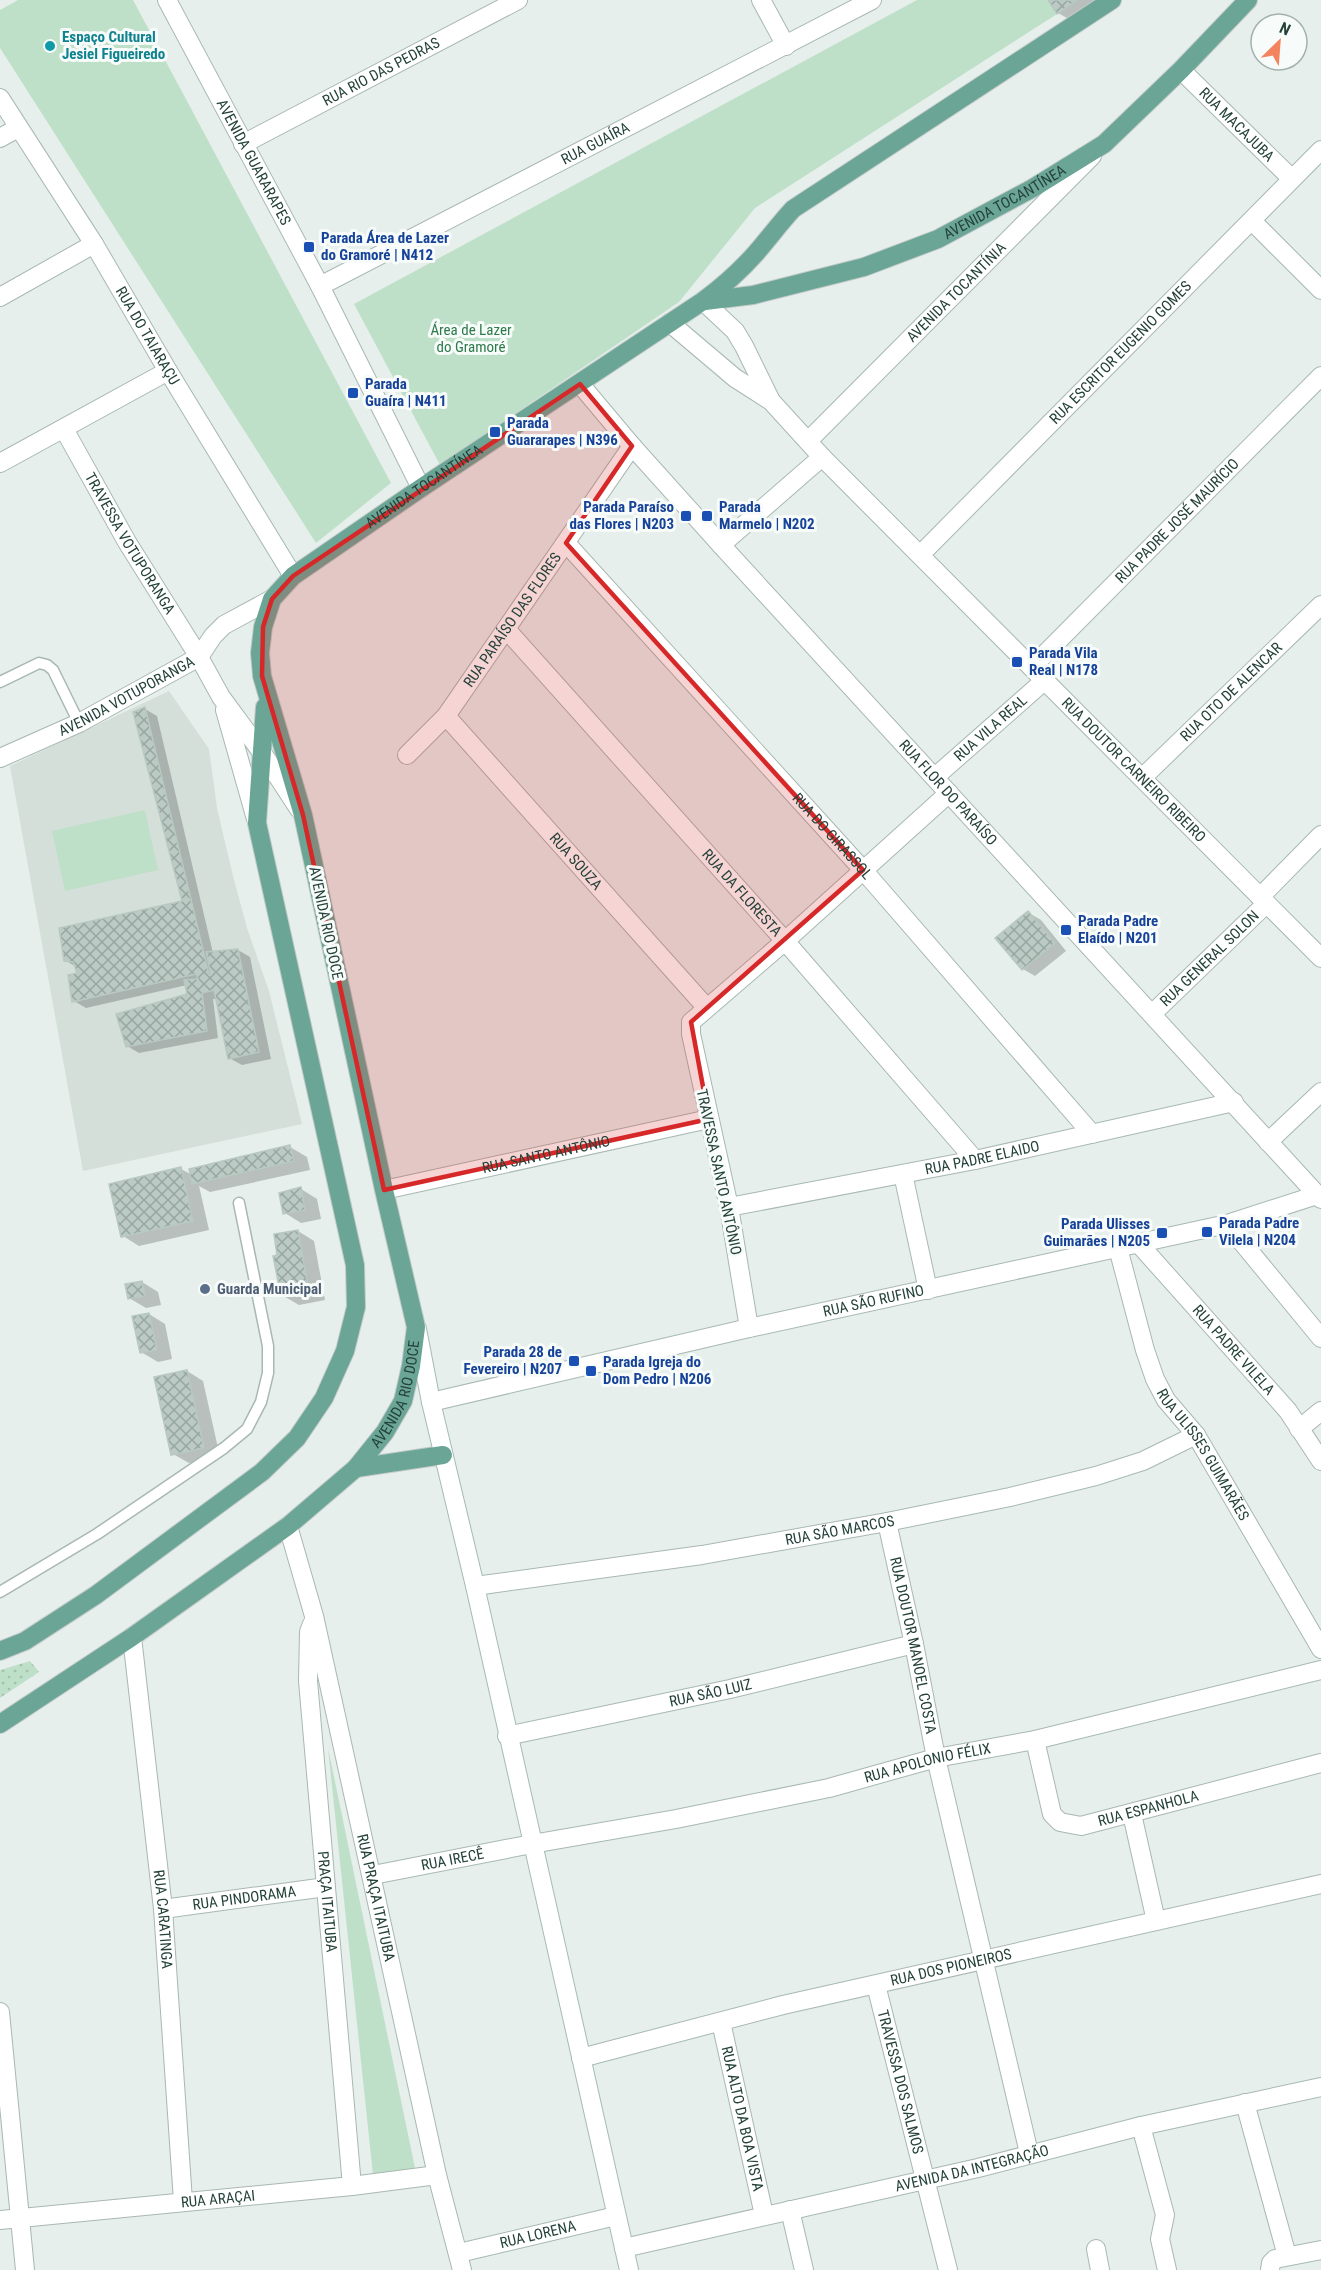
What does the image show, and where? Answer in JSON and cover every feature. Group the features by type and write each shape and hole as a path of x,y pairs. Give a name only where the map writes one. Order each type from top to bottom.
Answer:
{"main road":[{"name":"AVENIDA TOCANTÍNEA","path":"272,599 293,576 421,488 703,302 723,286 756,252 793,209 1112,0"},
{"name":"AVENIDA TOCANTÍNEA","path":"703,302 753,295 864,267 938,239 1034,189 1104,144 1248,0"},
{"name":"AVENIDA RIO DOCE","path":"0,1724 132,1637 288,1526 356,1468 385,1432 403,1401 411,1366 416,1327 384,1191 303,814 262,676 260,653 263,627 272,599"},
{"name":"AVENIDA RIO DOCE","path":"0,1651 25,1641 96,1595 262,1472 297,1437 324,1398 345,1352 356,1307 354,1265 257,823 266,693"},
{"path":"356,1468 443,1455"}],"street":[{"name":"RUA RIO DAS PEDRAS","path":"243,144 518,0"},
{"path":"761,0 786,46"},
{"name":"RUA GUAÍRA","path":"320,286 872,0"},
{"name":"AVENIDA GUARARAPES","path":"170,1 243,144 320,286 421,488"},
{"name":"RUA MACAJUBA","path":"1181,69 1292,179"},
{"name":"RUA DO TAIARAÇU","path":"0,98 94,244 168,371 293,576"},
{"path":"0,138 18,128"},
{"name":"AVENIDA TOCANTÍNIA","path":"808,441 1104,144"},
{"name":"RUA ESCRITOR EUGENIO GOMES","path":"920,555 1321,150"},
{"path":"1252,221 1321,290"},
{"path":"0,297 94,244"},
{"name":"RUA DOUTOR CARNEIRO RIBEIRO","path":"703,302 739,337 771,401"},
{"name":"RUA DOUTOR CARNEIRO RIBEIRO","path":"670,323 735,378 771,401 822,457 1321,958"},
{"path":"0,463 168,371"},
{"name":"RUA PADRE JOSÉ MAURÍCIO","path":"1032,667 1321,376"},
{"name":"RUA FLOR DO PARAÍSO","path":"580,384 721,545 1319,1197"},
{"name":"TRAVESSA VOTUPORANGA","path":"64,429 127,542 198,657"},
{"name":"RUA PARAÍSO DAS FLORES","path":"407,756 446,716 632,446"},
{"path":"721,545 822,457"},
{"name":"RUA DO GIRASSOL","path":"566,543 863,870 1092,1134"},
{"name":"AVENIDA VOTUPORANGA","path":"0,758 79,723 198,657 224,625 272,599"},
{"name":"RUA OTO DE ALENCAR","path":"1142,778 1321,605"},
{"name":"RUA DA FLORESTA","path":"506,629 785,941 975,1160"},
{"name":"AVENIDA RIO DOCE","path":"198,657 221,697 303,814"},
{"name":"RUA VILA REAL","path":"935,777 1044,681"},
{"name":"AVENIDA RIO DOCE","path":"221,697 257,823"},
{"name":"RUA SOUZA","path":"446,716 700,1012"},
{"path":"700,1012 785,941 950,793"},
{"name":"RUA GENERAL SOLON","path":"1152,1014 1263,900 1321,836"},
{"name":"TRAVESSA SANTO ANTÔNIO","path":"700,1012 690,1028 729,1207 749,1328"},
{"path":"1268,1142 1321,1092"},
{"name":"RUA PADRE ELAIDO","path":"729,1207 975,1160 1234,1102"},
{"name":"RUA SANTO ANTÔNIO","path":"384,1191 709,1119"},
{"path":"903,1174 928,1290"},
{"name":"RUA SÃO RUFINO","path":"431,1402 749,1328 1227,1224 1319,1197"},
{"path":"1227,1224 1321,1338"},
{"name":"RUA PADRE VILELA","path":"1139,1244 1288,1411 1321,1461"},
{"name":"RUA ULISSES GUIMARÃES","path":"1118,1248 1155,1379 1166,1400 1196,1435 1321,1649"},
{"path":"416,1327 431,1402 475,1586 629,2270"},
{"path":"1299,1429 1321,1411"},
{"name":"RUA SÃO MARCOS","path":"475,1586 702,1555 887,1522 1010,1497 1096,1476 1143,1461 1196,1435"},
{"name":"RUA DOUTOR MANOEL COSTA","path":"887,1522 936,1758 1029,2153"},
{"name":"RUA PRAÇA ITAITUBA","path":"288,1526 314,1616 373,1875 437,2175 460,2261"},
{"name":"PRAÇA ITAITUBA","path":"314,1616 309,1632 308,1681 352,2186"},
{"name":"RUA CARATINGA","path":"132,1637 163,1910 183,2201"},
{"name":"RUA SÃO LUIZ","path":"507,1736 730,1689 914,1644"},
{"name":"RUA APOLONIO FÉLIX","path":"532,1844 676,1819 828,1788 936,1758 1035,1740 1321,1670"},
{"name":"RUA ESPANHOLA","path":"1035,1740 1052,1814 1060,1822 1081,1826 1321,1763"},
{"path":"1132,1814 1156,1922"},
{"name":"RUA IRECÊ","path":"373,1875 532,1844"},
{"name":"RUA DOS PIONEIROS","path":"582,2058 783,2005 1321,1884"},
{"name":"RUA PINDORAMA","path":"163,1910 326,1887"},
{"name":"TRAVESSA DOS SALMOS","path":"876,1985 948,2270"},
{"path":"0,2012 25,2270"},
{"name":"RUA ALTO DA BOA VISTA","path":"721,2022 765,2216"},
{"name":"AVENIDA DA INTEGRAÇÃO","path":"624,2248 927,2180 1141,2126 1321,2087"},
{"path":"1245,2103 1277,2262 1321,2250"},
{"path":"1141,2126 1165,2215 1160,2239 1167,2270"},
{"name":"RUA ARAÇAI","path":"0,2220 352,2186 437,2175"},
{"path":"790,2210 804,2270"},
{"name":"RUA LORENA","path":"460,2261 616,2216"},
{"path":"1096,2249 1100,2270"}],"lane":[{"path":"0,682 39,663 47,665 53,670 79,723"},
{"path":"0,1592 97,1534 224,1448 247,1429 261,1402 268,1373 268,1346 239,1203"}],"highlighted area":[{"path":"580,384 632,446 566,543 863,870 691,1022 709,1119 384,1190 303,815 262,676 263,627 272,599 293,576"}],"shaded area":[{"path":"169,691 209,749 217,808 233,876 247,928 269,991 302,1124 83,1171 10,766"}],"green space":[{"path":"18,0 133,0 391,483 316,543 0,48 0,10"},
{"name":"Área de Lazer do Gramoré","path":"917,0 1048,0 1057,14 755,208 679,302 440,465 354,304"},
{"path":"145,810 158,870 65,891 52,831"},
{"path":"30,1661 39,1672 0,1698 0,1670"},
{"path":"328,1748 416,2173 373,2175"}],"building":[{"path":"1048,0 1077,0 1057,14"},
{"path":"145,707 209,975 211,975 206,952 238,949 259,1052 228,1059 214,990 202,993 207,1031 126,1047 116,1014 187,994 184,980 198,979 196,974 72,1002 68,975 77,973 73,962 64,961 59,928 182,901 133,712"},
{"path":"1028,911 1055,943 1022,970 995,938"},
{"path":"290,1145 294,1161 192,1184 189,1169"},
{"path":"181,1167 193,1221 121,1237 109,1184"},
{"path":"301,1187 305,1210 283,1214 279,1193"},
{"path":"298,1230 309,1292 281,1296 273,1256 277,1255 274,1234"},
{"path":"142,1281 145,1296 128,1299 125,1284"},
{"path":"149,1313 157,1350 140,1353 132,1316"},
{"path":"187,1370 204,1448 171,1455 154,1377"}],"place":[{"name":"Espaço Cultural Jesiel Figueiredo","path":"50,46"},
{"name":"Parada Área de Lazer do Gramoré | N412","path":"309,247"},
{"name":"Parada Guaíra | N411","path":"353,393"},
{"name":"Parada Guararapes | N396","path":"495,432"},
{"name":"Parada Paraíso das Flores | N203","path":"686,516"},
{"name":"Parada Marmelo | N202","path":"707,516"},
{"name":"Parada Vila Real | N178","path":"1017,662"},
{"name":"Parada Padre Elaído | N201","path":"1066,930"},
{"name":"Parada Padre Vilela | N204","path":"1207,1232"},
{"name":"Parada Ulisses Guimarães | N205","path":"1162,1233"},
{"name":"Guarda Municipal","path":"205,1289"},
{"name":"Parada 28 de Fevereiro | N207","path":"574,1361"},
{"name":"Parada Igreja do Dom Pedro | N206","path":"591,1371"}]}
